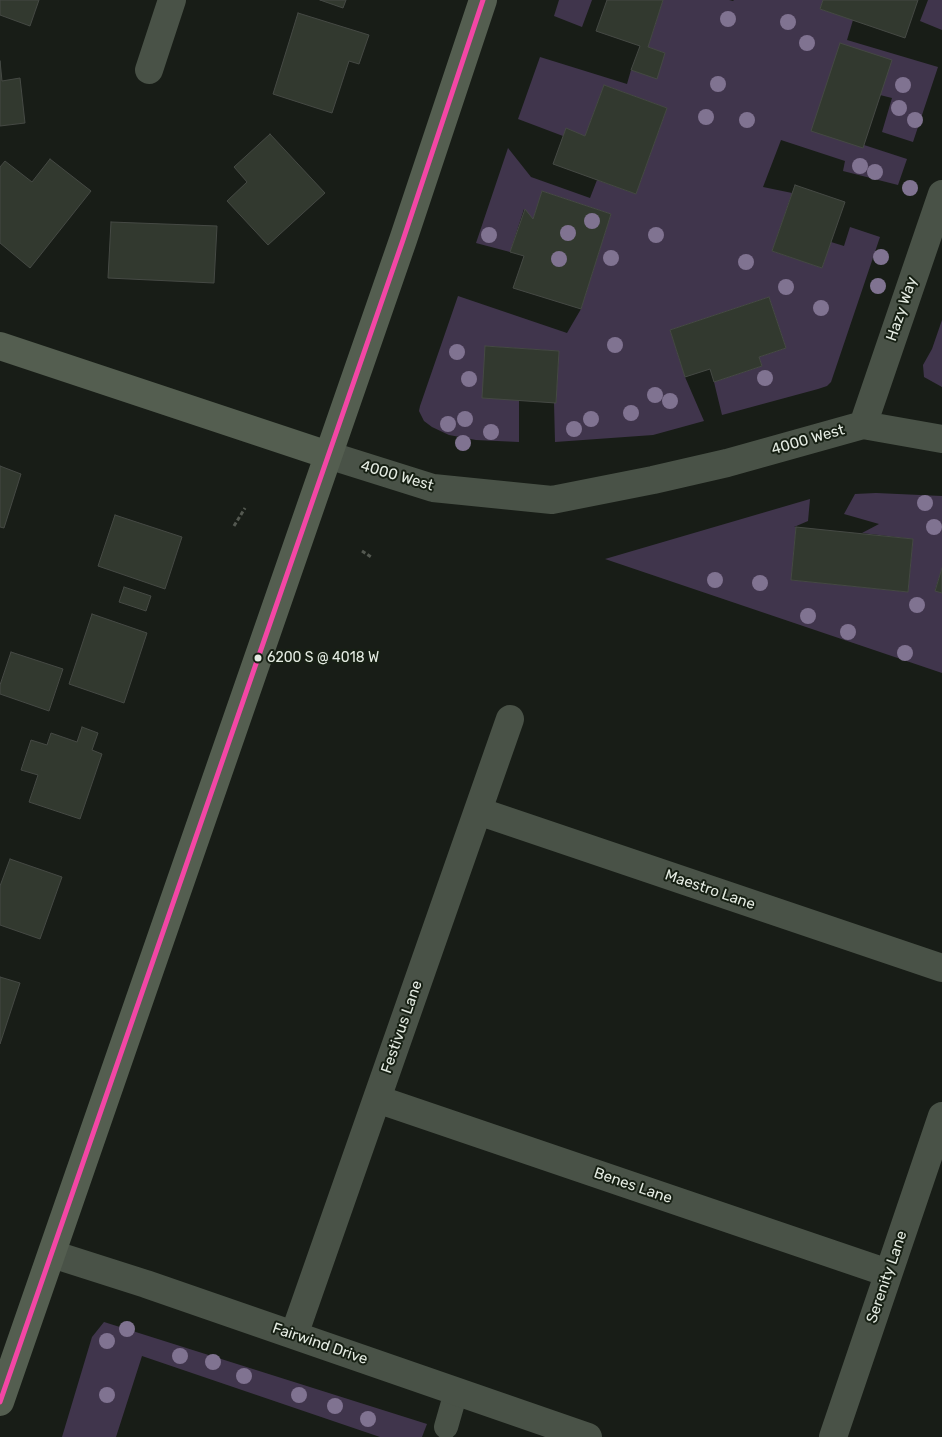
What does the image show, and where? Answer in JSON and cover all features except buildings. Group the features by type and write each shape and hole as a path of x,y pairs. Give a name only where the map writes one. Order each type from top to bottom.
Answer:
{"main road":[{"path":"0,1402 403,240 483,0"},
{"name":"4000 West","path":"0,346 328,455"}],"street":[{"path":"149,70 172,0"},
{"name":"Hazy Way","path":"863,425 942,194"},
{"path":"863,425 942,439"},
{"name":"4000 West","path":"328,455 433,488 552,500 727,463 863,425"},
{"name":"Festivus Lane","path":"294,1335 510,719"},
{"name":"Maestro Lane","path":"478,811 942,968"},
{"name":"Benes Lane","path":"377,1098 888,1273"},
{"name":"Serenity Lane","path":"833,1437 942,1116"},
{"name":"Fairwind Drive","path":"52,1254 146,1284 588,1437"}],"lane":[{"path":"446,1427 456,1392"}],"path":[{"path":"234,526 245,508"},
{"path":"362,551 371,557"}],"shaded area":[{"path":"559,0 592,0 582,27 554,16"},
{"path":"663,0 823,0 820,9 853,20 847,40 938,67 913,142 882,132 892,98 880,95 863,148 864,145 907,159 898,185 843,171 845,161 781,140 763,187 792,193 772,251 822,268 831,242 844,246 850,227 880,237 831,382 827,386 818,389 722,415 714,382 762,366 759,357 786,348 769,297 670,330 685,377 704,421 653,435 555,442 554,402 556,403 559,351 486,346 482,398 519,400 519,442 476,440 449,435 432,427 424,421 419,411 458,296 567,333 581,309 611,214 542,191 533,219 524,209 510,252 476,243 508,148 531,177 590,198 597,180 636,194 667,108 604,85 585,136 566,129 563,136 518,119 540,57 627,84 631,70 656,78 665,53 648,47"},
{"path":"928,0 942,0 942,30 920,21"},
{"path":"942,320 942,387 924,377 923,365 932,349"},
{"path":"855,494 942,496 942,568 935,590 942,593 942,673 605,559 810,499 808,521 794,527 796,527 791,580 908,592 913,539 862,533 879,524 844,514"},
{"path":"104,1322 427,1424 422,1437 380,1437 142,1356 116,1437 62,1437 92,1337"}],"transit line":[{"path":"0,1402 403,240 483,0"}],"place":[{"name":"6200 S @ 4018 W","path":"258,658"}]}
